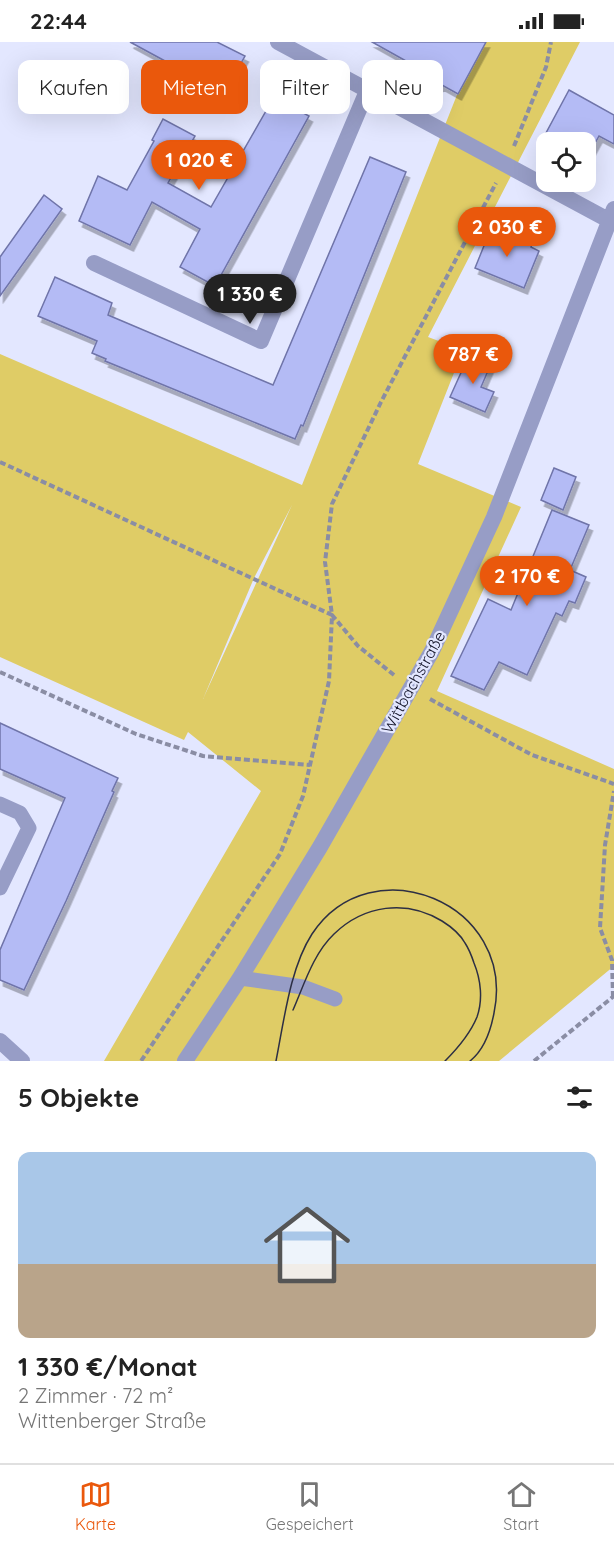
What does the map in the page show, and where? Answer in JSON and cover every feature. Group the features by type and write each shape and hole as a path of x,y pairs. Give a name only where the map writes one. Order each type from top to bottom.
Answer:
{"street":[{"path":"278,42 362,88"},
{"path":"94,263 261,340 362,103"},
{"path":"410,114 506,165 612,217"},
{"name":"Wittbachstraße","path":"185,1061 240,978 320,847 432,651 495,517 612,217"},
{"path":"0,1041 22,1061"}],"lane":[{"path":"0,804 20,813 29,828 2,880"},
{"path":"240,978 303,987 335,999"}],"path":[{"path":"141,1061 280,854 303,796 329,681 332,615 325,562 332,504 381,402 506,165 546,68 551,42"},
{"path":"0,462 332,615 358,646 410,689 532,755 614,784"},
{"path":"0,672 136,734 202,756 310,765"},
{"path":"534,1061 614,996 612,960 600,928 605,845 614,791"}],"shaded area":[{"path":"478,42 580,42 428,337 463,350 418,464 521,507 437,691 614,769 614,966 499,1061 104,1061 261,791 188,732 184,740 0,657 0,354 302,485","holes":["292,505 203,699 254,578"]}],"building":[{"path":"130,42 217,42 245,56 243,60 163,60"},
{"path":"372,42 486,42 458,94 443,86 443,60 404,60"},
{"path":"569,90 614,115 614,144 599,136 596,141 596,132 547,132"},
{"path":"264,114 305,114 309,116 215,286 180,267 200,229 152,202 130,245 79,221 98,176 127,190 154,141 152,140 163,119 195,136 168,183 211,207"},
{"path":"370,157 406,172 303,426 301,425 295,439 105,361 106,359 92,353 97,341 38,316 55,277 112,303 108,315 273,385"},
{"path":"44,195 62,209 0,296 0,257"},
{"path":"498,230 532,244 531,247 539,251 524,288 475,268 490,231 497,233"},
{"path":"469,355 491,364 481,387 494,392 485,412 450,397"},
{"path":"554,468 576,477 563,510 541,500"},
{"path":"552,510 589,525 570,570 586,577 575,603 569,601 562,616 556,613 527,675 499,662 484,690 451,676 488,599 511,610"},
{"path":"0,723 118,778 66,901 24,990 0,980 0,950 65,798 0,769"}],"tram line":[{"path":"276,1061 293,979 304,948 312,934 338,907 369,893 402,890 434,898 462,916 484,942 495,974 494,1013 486,1039 470,1061"},
{"path":"293,1010 320,951 346,924 372,911 386,908 400,908 428,914 458,933 468,948 480,983 481,997 477,1017 471,1029 445,1061"}]}
